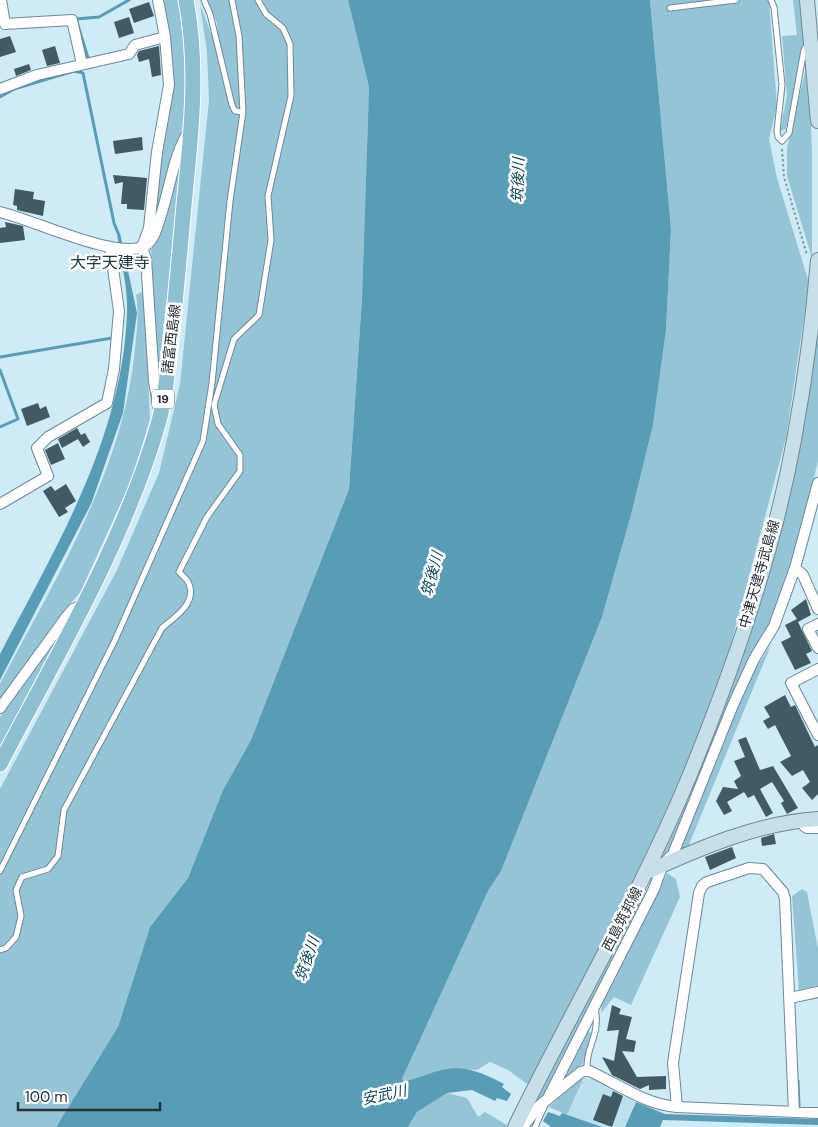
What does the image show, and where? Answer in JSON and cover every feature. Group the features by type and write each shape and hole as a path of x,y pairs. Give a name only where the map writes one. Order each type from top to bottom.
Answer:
{"main road":[{"name":"諸富西島線","path":"0,764 83,605 139,483 160,419 173,323 192,126 194,74 186,0"},
{"path":"807,0 815,41 818,121"},
{"name":"中津天建寺武島線","path":"645,872 688,779 718,704 767,551 794,442 808,357 817,267"},
{"name":"西島筑邦線","path":"517,1127 645,872 734,836 803,820 818,819"}],"street":[{"path":"1,0 6,24 72,20 82,64"},
{"path":"158,0 165,37 168,85 160,133 149,228 142,247 146,259 154,381 160,419"},
{"path":"0,89 37,75 129,54 135,45 165,37"},
{"path":"0,212 112,248 142,247 150,241 160,218 182,140 192,126"},
{"path":"0,504 48,476 37,453 37,448 42,442 107,403 114,369 119,311 112,248"},
{"path":"547,1100 594,1004 654,889 663,864 673,854 754,659 774,626 814,512 818,483"},
{"path":"795,568 803,575 818,609"},
{"path":"0,708 67,616 73,610 83,605"},
{"path":"818,624 808,629 818,648"},
{"path":"818,669 791,683 818,736"},
{"path":"803,820 804,826 807,828 818,828"},
{"path":"677,1108 673,1063 699,893 702,886 707,882 756,867 762,869 783,892 790,998 794,1112"},
{"path":"790,998 818,992"},
{"path":"517,1127 525,1124 547,1100 581,1072 587,1070 638,1097 664,1106 818,1113"}],"lane":[{"path":"204,0 212,23 232,105 235,111 243,112"},
{"path":"0,871 116,640 202,442 212,383 230,201 243,112 239,36 232,0"},
{"path":"0,950 6,948 16,937 21,916 16,890 22,877 48,869 58,856 64,810 162,628 184,610 190,595 189,584 179,572 207,517 240,471 242,465 240,455 218,424 214,405 234,339 259,316 272,240 268,196 291,96 290,44 283,28 266,14 258,0"},
{"path":"670,8 736,0"},
{"path":"771,0 774,7 782,85 777,130 778,137 782,141 789,133 804,50 815,41"},
{"path":"587,1070 586,1061 596,1036 598,1022 594,1004"},
{"path":"535,1127 547,1100"}],"path":[{"path":"782,141 784,177 811,267 817,267"}],"shaded area":[{"path":"162,0 179,0 187,69 186,116 152,224 168,106"},
{"path":"207,0 348,0 369,87 362,299 349,489 251,740 223,790 188,878 150,927 118,1027 56,1127 0,1127 0,789 117,570 159,473 180,384 209,100 207,52 200,4 218,52 217,23"},
{"path":"650,0 769,0 777,106 769,139 777,178 809,283 786,438 728,655 682,779 594,961 530,1086 508,1070 490,1062 477,1070 449,1070 403,1082 402,1079 488,891 501,871 602,617 631,515 653,425 666,330 671,229"},
{"path":"793,0 801,0 806,35 786,129 780,131 787,96 782,36 797,35"},
{"path":"808,59 812,151 812,258 787,176 787,148"},
{"path":"183,153 158,377 151,250 165,222"},
{"path":"144,291 150,419 131,481 80,593 65,609 0,702 0,684 64,563 102,480 117,437 128,393 137,328 136,295"},
{"path":"818,321 818,461 792,568 771,626 741,674 669,853 659,856 743,654"},
{"path":"66,623 0,748 0,717"},
{"path":"771,645 688,847 677,852 749,678"},
{"path":"667,873 676,879 680,897 631,1005 614,997 601,1013 602,999"},
{"path":"802,889 807,892 818,949 818,988 799,992 792,896"},
{"path":"645,890 641,906 545,1095 530,1110 641,891"},
{"path":"585,1029 591,1033 582,1064 557,1087"},
{"path":"584,1077 615,1087 636,1100 625,1127 602,1127 567,1115"},
{"path":"584,1077 567,1115 549,1107 576,1081"},
{"path":"447,1093 467,1098 478,1117 485,1112 510,1127 408,1127 417,1112"}],"water":[{"path":"348,0 650,0 671,229 666,330 653,425 631,515 602,617 501,871 488,891 402,1079 404,1082 444,1070 454,1068 465,1069 476,1071 504,1084 502,1087 511,1094 507,1101 497,1098 495,1101 472,1090 447,1093 417,1112 408,1127 56,1127 118,1027 150,927 188,878 223,790 251,740 349,489 362,299 369,87"},
{"path":"117,233 120,233 137,313 123,413 91,504 0,680 0,654 64,532 83,490 100,447 113,403 123,358 127,312 125,282"},
{"path":"636,1102 665,1114 818,1119 818,1125 663,1120 660,1127 625,1127"},
{"path":"548,1112 560,1116 562,1113 602,1127 551,1127 543,1121"}],"building":[{"path":"149,2 154,16 134,23 129,9"},
{"path":"129,17 134,33 119,38 114,22"},
{"path":"10,36 16,52 0,57 0,39"},
{"path":"55,46 60,63 47,66 42,50"},
{"path":"159,46 161,75 152,77 149,59 139,62 137,55 139,51"},
{"path":"29,64 31,70 16,76 14,69"},
{"path":"142,137 143,150 115,154 113,141"},
{"path":"113,175 147,178 144,210 127,209 127,204 121,204 123,182 115,184"},
{"path":"15,189 34,192 33,199 45,201 43,216 17,210 17,206 13,205"},
{"path":"5,222 23,226 25,240 0,243 0,228 6,227"},
{"path":"38,403 40,409 46,406 50,417 27,426 21,409"},
{"path":"77,428 81,435 85,433 90,442 83,447 78,439 62,448 58,439"},
{"path":"58,443 65,459 51,465 45,450"},
{"path":"66,484 76,501 65,508 68,512 59,517 43,491 51,486 55,491"},
{"path":"806,599 811,615 798,622 812,651 806,654 811,663 795,670 781,642 791,637 785,625 797,619 791,610"},
{"path":"785,695 791,707 795,705 815,747 818,745 818,794 812,800 802,788 810,782 803,770 792,776 780,762 791,756 775,725 768,729 763,721 770,717 764,707"},
{"path":"746,737 760,770 773,766 798,808 787,814 781,803 784,801 772,782 760,789 773,813 766,817 754,795 748,798 744,792 727,802 732,811 724,815 716,801 723,787 738,789 734,781 741,776 734,761 745,757 738,740"},
{"path":"774,834 776,844 762,846 761,838"},
{"path":"732,847 736,858 710,870 705,857"},
{"path":"612,1005 621,1009 619,1014 632,1017 626,1039 636,1041 634,1052 622,1051 637,1077 666,1076 666,1089 649,1090 649,1085 640,1089 612,1075 602,1057 614,1061 619,1030 607,1031"},
{"path":"613,1091 623,1096 612,1127 593,1120 603,1094 611,1097"}],"waterway":[{"path":"88,58 76,19 99,17 129,0"},
{"path":"0,97 14,89 74,71 83,73 114,223 118,233"},
{"path":"0,357 112,338"},
{"path":"0,370 18,419 0,427"},
{"path":"798,1081 799,1106"}],"district":[{"name":"大字天建寺","path":"110,262"}],"water label":[{"name":"筑後川","path":"518,180"},
{"name":"筑後川","path":"432,574"},
{"name":"筑後川","path":"307,959"},
{"name":"安武川","path":"384,1095"}]}
